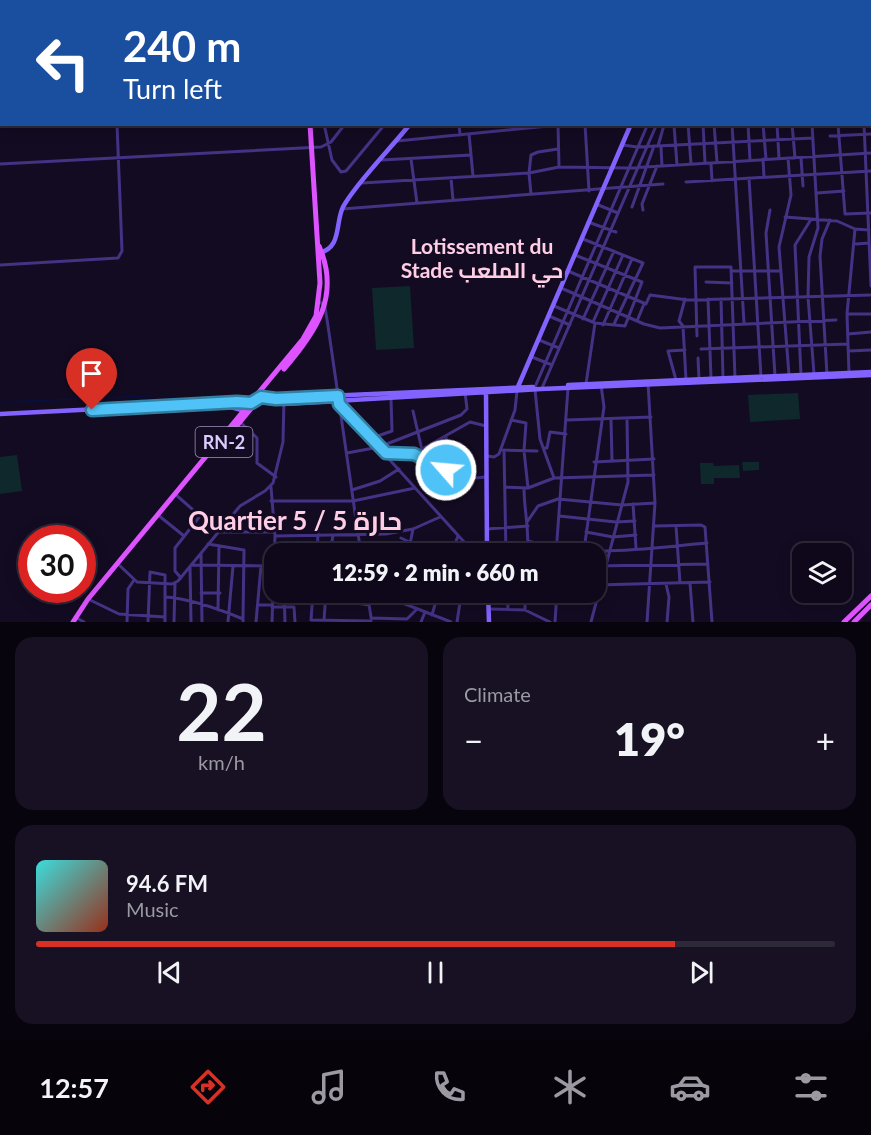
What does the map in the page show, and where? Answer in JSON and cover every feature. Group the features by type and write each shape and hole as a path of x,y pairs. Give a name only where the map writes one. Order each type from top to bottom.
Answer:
{"main road":[{"name":"RN-2","path":"251,406 306,344 318,326 325,307 326,281 318,244 310,126"},
{"name":"RN-2","path":"96,592 239,421 303,339 316,316 320,302 320,253"},
{"path":"844,622 871,596"},
{"name":"RN-2","path":"77,620 87,603"},
{"path":"854,622 871,605"}],"street":[{"path":"0,265 118,258 122,251 117,126"},
{"path":"324,126 327,145 336,167 343,172 383,126"},
{"path":"0,164 327,145 343,126"},
{"path":"320,253 335,242 342,209 408,126"},
{"path":"459,126 460,135"},
{"path":"397,141 527,126"},
{"path":"558,126 560,167"},
{"path":"585,126 590,191"},
{"path":"506,543 502,450 517,403 517,389 630,126"},
{"path":"554,478 540,440 535,388 551,345 646,126"},
{"path":"543,387 656,126"},
{"path":"632,207 664,126"},
{"path":"674,126 676,165"},
{"path":"688,126 691,164"},
{"path":"703,126 705,163"},
{"path":"714,126 717,162"},
{"path":"732,126 744,323"},
{"path":"748,126 750,160"},
{"path":"763,126 764,177"},
{"path":"777,126 779,158"},
{"path":"792,126 795,158"},
{"path":"812,126 818,228 810,257 808,297 814,374"},
{"path":"838,126 845,214 870,213"},
{"path":"864,126 869,171 871,286"},
{"path":"469,134 473,176"},
{"path":"830,136 871,134"},
{"path":"621,145 647,147 813,138"},
{"path":"657,146 662,166"},
{"path":"531,195 530,159 534,153 558,149"},
{"path":"362,183 529,173 560,167 629,168 871,153"},
{"path":"382,160 471,155"},
{"path":"801,157 803,186"},
{"path":"788,158 791,195 779,247 789,375"},
{"path":"411,159 417,203"},
{"path":"711,163 712,180"},
{"path":"643,210 642,204 657,166"},
{"path":"686,182 869,171"},
{"path":"452,178 453,201"},
{"path":"749,178 762,376"},
{"path":"342,209 663,184"},
{"path":"817,193 844,191"},
{"path":"596,204 618,213"},
{"path":"770,210 766,233 775,376"},
{"path":"785,217 810,221 830,220 843,222 855,229 870,230"},
{"path":"827,375 822,297 822,239 830,220"},
{"path":"801,375 795,245 810,221"},
{"path":"588,222 616,232"},
{"path":"849,373 847,314 856,244 855,229"},
{"path":"581,238 643,263 614,324"},
{"path":"856,244 870,242"},
{"path":"583,319 614,251"},
{"path":"552,305 603,325 625,326 629,318 642,283 574,254"},
{"path":"585,384 594,323 623,255"},
{"path":"603,325 632,259"},
{"path":"697,336 695,267 731,267 735,378"},
{"path":"567,270 644,304"},
{"path":"732,272 781,271"},
{"path":"706,282 732,283"},
{"path":"560,287 619,314 660,328 758,322 836,321"},
{"path":"637,321 650,295 708,299 871,295"},
{"path":"722,298 723,378"},
{"path":"685,299 679,321 683,326 686,382"},
{"path":"708,299 711,379"},
{"path":"320,302 325,307 360,543"},
{"path":"847,314 871,314"},
{"path":"548,315 570,325"},
{"path":"848,334 871,332"},
{"path":"537,339 559,348"},
{"path":"701,350 848,344"},
{"path":"676,380 668,351 685,350"},
{"path":"848,351 871,350"},
{"path":"530,356 552,365"},
{"path":"698,358 699,379"},
{"path":"339,401 543,387 871,373"},
{"path":"649,384 676,380 686,382 699,379 871,373"},
{"path":"568,387 585,384 601,386"},
{"path":"647,622 655,526 654,459 649,384"},
{"path":"585,543 592,476 602,420 601,386"},
{"path":"556,543 568,387"},
{"path":"486,391 487,543"},
{"path":"346,454 379,447 461,416 467,409 465,392"},
{"path":"0,414 220,404 251,406 284,401 391,399 402,396"},
{"path":"261,397 284,401"},
{"path":"372,438 391,433 391,399"},
{"path":"274,543 271,487 276,477 283,442 284,401"},
{"path":"339,401 465,543"},
{"path":"220,404 251,406"},
{"path":"413,411 422,450"},
{"path":"567,420 651,417"},
{"path":"606,561 629,475 627,419"},
{"path":"511,420 526,422 524,451 527,524 528,541 533,543"},
{"path":"611,420 612,461"},
{"path":"239,421 257,438 257,463 276,477"},
{"path":"414,454 470,422 486,426"},
{"path":"544,448 547,448 550,432 566,435"},
{"path":"446,437 446,470"},
{"path":"486,456 496,456 502,450 537,451"},
{"path":"386,453 414,454 464,479 487,477"},
{"path":"594,462 654,459"},
{"path":"352,490 380,481 399,469"},
{"path":"505,487 526,488 554,478 654,475"},
{"path":"119,564 134,580 149,583 175,583 245,502 271,487"},
{"path":"271,501 353,501 416,488"},
{"path":"177,495 200,514 175,550 175,572 181,578"},
{"path":"487,529 527,524 538,506 558,500 622,505 655,503"},
{"path":"633,504 636,548"},
{"path":"558,515 616,522 635,521"},
{"path":"159,516 184,536"},
{"path":"218,532 318,533 359,536 413,529 441,516"},
{"path":"655,526 703,525 706,529 712,622"},
{"path":"676,526 680,583"},
{"path":"410,541 413,529"},
{"path":"586,532 613,537 636,536"},
{"path":"317,543 318,533"},
{"path":"332,543 333,535"},
{"path":"455,543 458,536"},
{"path":"401,538 414,543"},
{"path":"606,550 707,543"},
{"path":"165,597 230,613 243,620 243,549 208,544"},
{"path":"218,610 219,546"},
{"path":"201,553 202,622"},
{"path":"606,566 652,567 708,564"},
{"path":"190,565 261,566 256,622"},
{"path":"190,565 190,622"},
{"path":"228,622 233,566"},
{"path":"148,622 150,572 164,573 165,622"},
{"path":"127,622 128,589 134,580"},
{"path":"606,585 710,582"},
{"path":"174,622 175,583"},
{"path":"690,583 693,622"},
{"path":"666,584 669,597 666,622"},
{"path":"201,593 219,593"},
{"path":"96,603 127,615 165,617"},
{"path":"272,603 272,622"},
{"path":"312,603 311,621 324,622 407,620 417,609"},
{"path":"324,622 325,603"},
{"path":"362,603 369,604 371,620"},
{"path":"401,603 439,620 451,622"},
{"path":"432,615 436,603"},
{"path":"457,622 460,603"},
{"path":"489,603 489,622"},
{"path":"508,603 508,609"},
{"path":"525,603 525,610"},
{"path":"489,609 525,610 553,622 556,603"},
{"path":"591,622 594,603"},
{"path":"258,605 294,607 295,622"},
{"path":"284,606 285,622"},
{"path":"421,622 425,612"}],"green space":[{"path":"410,286 414,348 376,350 372,288"},
{"path":"798,393 800,419 750,422 748,395"},
{"path":"17,455 22,491 0,494 0,457"},
{"path":"742,462 759,462 759,470 743,471"},
{"path":"700,463 713,463 714,466 739,465 740,478 714,478 714,484 701,484"}],"waterway":[{"path":"0,402 152,396"}],"district":[{"name":"Lotissement du Stade حي الملعب","path":"482,257"},
{"name":"Quartier 5 / حارة 5","path":"295,520"}],"route":[{"path":"92,410 251,403 261,397 276,399 338,396 339,404 386,453 414,454 446,470"}]}
